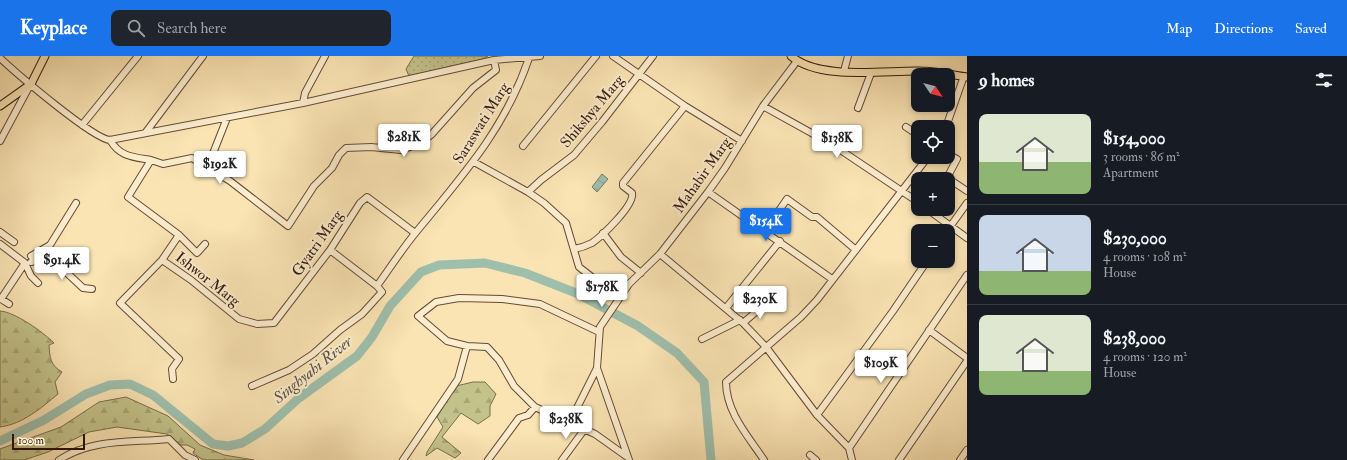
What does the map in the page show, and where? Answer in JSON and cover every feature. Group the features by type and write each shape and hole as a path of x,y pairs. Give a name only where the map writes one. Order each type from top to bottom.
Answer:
{"main road":[{"path":"0,106 31,84 45,56"},
{"path":"794,58 809,66 844,71 871,74 922,71 965,77"}],"street":[{"path":"82,125 138,56"},
{"path":"146,132 203,56"},
{"path":"303,103 305,94 325,56"},
{"path":"0,58 82,125 100,137 110,140 303,103 496,58 529,58 540,56"},
{"path":"523,146 596,56"},
{"path":"613,56 685,106 742,141"},
{"name":"Shikshya Marg","path":"528,192 541,180 574,155 640,74 652,56"},
{"path":"844,71 848,56"},
{"path":"110,140 115,149 127,156 151,160 163,164 192,158 208,166 230,181 288,226 314,186 332,168 339,155 346,148 371,147 401,150 421,143 431,135 473,88 496,70 496,58"},
{"name":"Saraswati Marg","path":"377,286 415,233 474,162 503,117 516,93 529,58"},
{"name":"Mahabir Marg","path":"599,330 629,284 660,254 708,192 794,58"},
{"path":"858,108 871,74"},
{"path":"949,120 965,77"},
{"path":"0,141 31,84"},
{"path":"574,249 582,248 603,233 631,201 632,193 623,186 623,183 685,106"},
{"path":"763,106 833,145 911,197"},
{"path":"208,166 226,118"},
{"path":"906,128 911,131"},
{"name":"Ishwor Marg","path":"151,160 128,197 179,235 162,260 120,303 179,359 172,370 173,379"},
{"path":"474,162 528,192 544,203 566,223 579,267 597,281"},
{"path":"764,460 742,429 735,416 726,388 726,382 801,317 856,250 922,164"},
{"path":"954,164 948,176 952,181 967,191"},
{"path":"708,192 780,241 832,280"},
{"name":"Gyatri Marg","path":"237,318 257,324 274,323 330,250 360,203 367,197 415,233"},
{"path":"765,231 787,199 812,217 817,216 856,250"},
{"path":"9,304 1,299 25,263 50,244 76,203"},
{"path":"952,224 967,203"},
{"path":"935,216 944,224"},
{"path":"0,232 14,242"},
{"path":"955,232 967,238"},
{"path":"603,233 621,257 641,273"},
{"path":"179,235 197,253 205,244"},
{"path":"726,308 780,241"},
{"path":"0,244 25,263 31,276 38,283"},
{"path":"252,386 289,370 313,354 340,330 362,314 382,292 377,286 330,250"},
{"path":"660,254 742,322 766,347 817,415 849,448 852,460"},
{"path":"33,258 66,272 83,288 92,289"},
{"name":"Ishwor Marg","path":"162,260 191,280 237,318"},
{"path":"817,415 893,311 922,268"},
{"path":"849,448 928,330 967,275"},
{"path":"459,298 502,299 540,304 599,330 597,368 627,458 594,434 535,407 514,386 499,360 487,347 468,346 447,341 418,316 436,302 459,298"},
{"path":"702,339 742,322 765,304"},
{"path":"928,330 967,358"},
{"path":"403,460 458,379 468,346"},
{"path":"899,460 967,361"},
{"path":"570,422 597,368"},
{"path":"488,460 520,418 528,415 535,407"},
{"path":"562,460 584,430"},
{"path":"59,460 70,453 102,443 169,439 185,455 195,460"},
{"path":"960,460 967,450"},
{"path":"810,455 816,460"}],"green space":[{"path":"414,56 488,56 483,59 409,76 406,69"},
{"path":"0,311 6,312 21,319 36,328 54,343 49,345 50,357 55,367 62,372 55,382 58,394 24,419 16,423 0,427"},
{"path":"473,382 485,382 496,394 490,406 490,416 478,424 461,413 442,437 461,453 455,458 437,448 426,456 443,427 437,417 456,386"},
{"path":"126,397 168,416 200,445 224,455 254,460 203,460 193,453 195,449 187,445 181,445 167,434 117,427 89,432 48,452 24,460 0,460 0,449 61,427 99,402"}],"water":[{"path":"602,174 608,179 597,192 592,187"}],"waterway":[{"name":"Singhyahi River","path":"0,441 44,420 86,394 110,385 130,384 153,395 213,444 228,446 242,443 265,429 299,398 357,356 372,337 390,306 421,272 439,265 485,263 525,273 576,293 638,326 677,353 704,382 711,460"}]}
